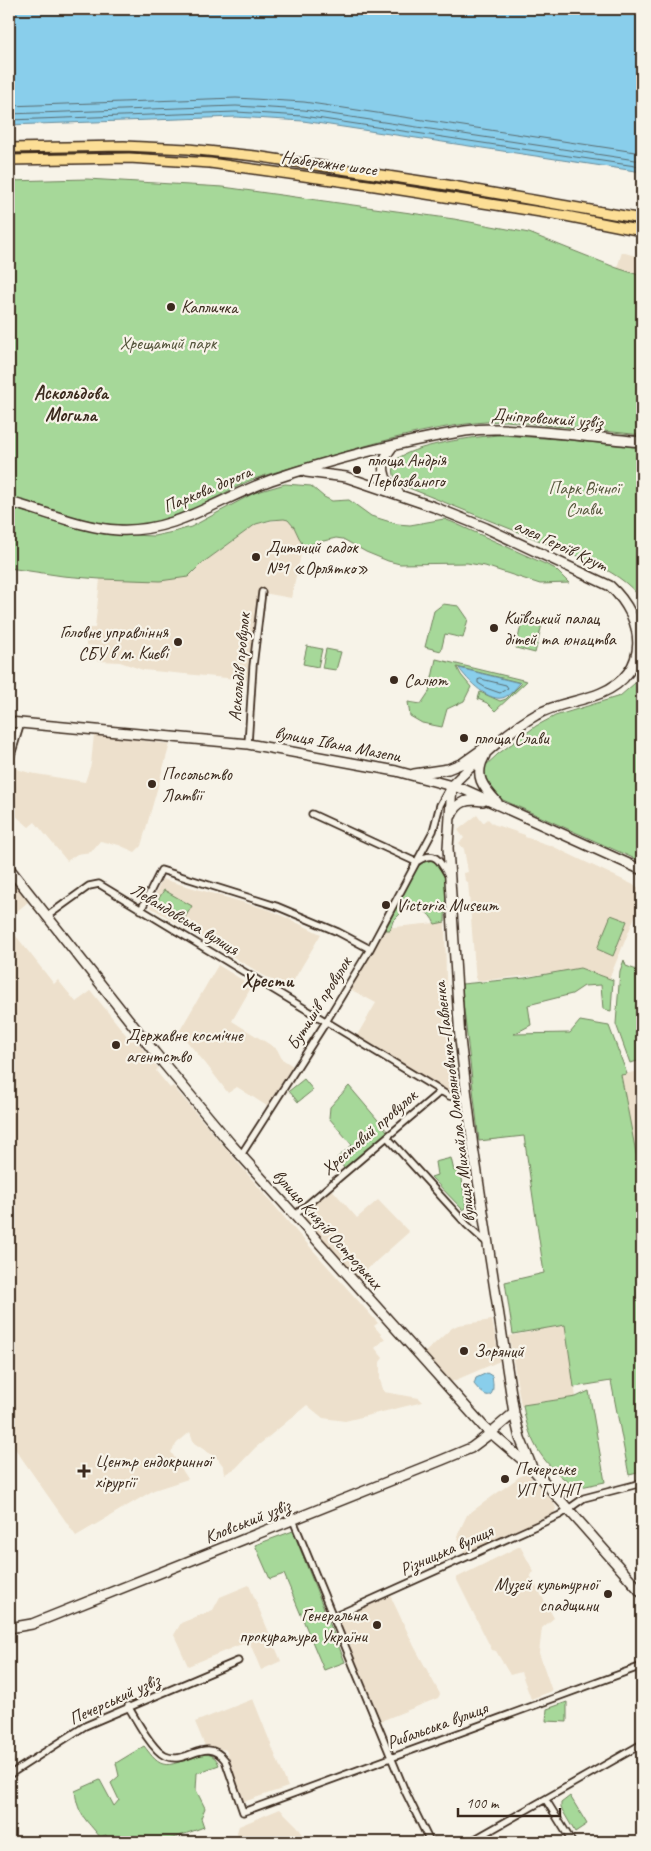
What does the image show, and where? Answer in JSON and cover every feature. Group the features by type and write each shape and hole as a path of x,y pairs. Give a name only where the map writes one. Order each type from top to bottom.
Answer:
{"main road":[{"name":"Набережне шосе","path":"9,148 124,146 188,149 255,156 457,187 642,219"},
{"name":"Набережне шосе","path":"9,160 129,158 218,164 440,196 566,216 642,231"},
{"path":"628,216 642,215"},
{"name":"Дніпровський узвіз","path":"392,447 464,432 499,428 642,442"},
{"path":"300,472 337,460 392,447"},
{"path":"392,447 383,461 383,475 395,490 404,496"},
{"path":"300,472 346,477 404,496"},
{"name":"Паркова дорога","path":"9,502 81,524 118,530 133,530 159,527 177,522 249,489 300,472"},
{"name":"алея Героїв Крут","path":"404,496 486,528 610,586 628,606 637,624 639,647 637,655 627,674 618,683 600,694 540,712 488,750 452,785"},
{"name":"вулиця Івана Мазепи","path":"9,722 248,744 406,774 463,789 642,870"},
{"path":"406,774 417,774 463,763 481,749 502,739"},
{"path":"488,750 480,766 479,775 488,793 500,806"},
{"name":"вулиця Михайла Омеляновича-Павленка","path":"452,785 448,825 449,877 466,1097 514,1413 520,1438 532,1468"},
{"path":"448,825 452,812 458,804 464,801 470,799 500,806"},
{"name":"вулиця Князів Острозьких","path":"9,868 46,918 159,1058 294,1216 484,1427 532,1468 570,1509 642,1594"},
{"path":"492,1433 514,1413"},
{"name":"Кловський узвіз","path":"9,1628 32,1624 293,1520 471,1448 492,1433"}],"street":[{"name":"Аскольдів провулок","path":"248,744 253,658 262,592"},
{"path":"9,762 21,723"},
{"name":"Бутишів провулок","path":"241,1155 370,949 433,831 440,805 452,785"},
{"path":"312,814 416,862 427,856 433,857 441,862 449,877"},
{"path":"141,910 161,870 276,906 338,932 370,949"},
{"name":"Левандовська вулиця","path":"46,918 89,886 99,884 441,1091 457,1098 466,1097"},
{"name":"Хрестовий провулок","path":"294,1216 441,1091"},
{"path":"387,1137 467,1225 487,1243"},
{"name":"Різницька вулиця","path":"333,1617 560,1516 584,1498 642,1483"},
{"path":"293,1520 405,1791 430,1842"},
{"name":"Печерський узвіз","path":"9,1775 85,1726 128,1706 238,1661"},
{"name":"Рибальська вулиця","path":"128,1706 150,1741 164,1756 178,1759 204,1750 214,1750 220,1753 225,1760 243,1812 642,1666"},
{"path":"470,1842 642,1744"},
{"path":"546,1800 572,1842"}],"shaded area":[{"path":"622,252 642,258 642,276 617,268"},
{"path":"288,520 294,527 303,546 291,598 258,592 247,680 143,670 120,662 94,659 95,646 86,645 87,628 95,628 100,579 127,579 193,573 201,564 256,524"},
{"path":"94,734 170,744 141,846 135,852 119,845 100,841 91,852 77,854 67,861 35,822 29,827 9,810 9,770 10,767 30,773 85,782 91,764"},
{"path":"477,815 483,823 488,819 493,824 552,846 642,889 642,900 609,979 580,968 554,973 476,981 468,882 465,881 464,873 468,872 464,849 459,843 464,838 458,830"},
{"path":"9,873 29,901 9,918"},
{"path":"162,879 270,910 321,934 288,990 150,907"},
{"path":"445,922 446,978 457,1086 451,1092 356,1037 376,1003 348,988 384,928"},
{"path":"9,927 54,984 58,980 76,1002 91,991 131,1041 135,1039 158,1068 156,1071 170,1088 173,1086 295,1230 378,1323 374,1326 385,1339 375,1348 383,1358 380,1362 380,1380 384,1392 419,1398 423,1402 345,1421 323,1418 307,1405 255,1448 236,1468 225,1474 224,1467 218,1459 194,1443 190,1432 177,1443 171,1452 188,1479 154,1490 76,1536 9,1440"},
{"path":"218,965 252,986 232,1021 277,1049 282,1059 293,1066 267,1106 237,1087 228,1093 179,1032"},
{"path":"642,1070 642,1192 621,1075"},
{"path":"330,1187 357,1218 378,1200 409,1232 355,1280 299,1215"},
{"path":"492,1320 500,1361 449,1383 423,1354 452,1328 458,1325"},
{"path":"565,1325 576,1397 521,1406 509,1336"},
{"path":"526,1472 554,1503 556,1508 554,1514 466,1556 457,1536 467,1515"},
{"path":"520,1546 534,1572 530,1575 554,1618 542,1628 539,1653 552,1691 531,1699 521,1672 510,1675 496,1651 492,1650 456,1578"},
{"path":"249,1585 281,1661 261,1670 249,1641 188,1666 174,1635 181,1623 213,1610 220,1597"},
{"path":"390,1595 414,1646 440,1694 438,1698 381,1721 339,1622 341,1617"},
{"path":"253,1699 288,1787 243,1802 226,1750 205,1746 195,1722"},
{"path":"280,1809 297,1826 308,1842 234,1842 239,1826"}],"green space":[{"name":"Хрещатий парк","path":"87,179 223,187 454,219 529,233 642,276 642,435 506,421 478,423 419,432 265,475 180,515 157,523 139,526 102,523 82,519 9,497 9,181"},
{"name":"Парк Вічної Слави","path":"501,435 642,448 642,600 625,582 590,561 409,488 395,478 395,461 415,450 461,439"},
{"path":"285,484 311,486 332,501 349,500 371,516 397,524 410,525 444,519 554,568 569,583 540,584 485,566 467,563 400,564 388,561 366,552 343,539 336,538 303,546 294,527 288,520 284,519 256,524 201,564 188,577 160,581 100,579 9,568 9,507 73,527 104,534 154,536 191,527 254,493"},
{"path":"443,604 459,606 468,619 463,638 445,634 441,651 425,647 434,611"},
{"path":"523,616 543,620 535,653 516,648"},
{"path":"307,646 322,649 318,667 303,664"},
{"path":"326,649 341,652 336,670 322,668"},
{"path":"436,659 527,681 495,711 487,703 478,699 480,692 500,701 506,699 522,683 457,667 471,687 464,701 447,709 442,727 422,723 410,716 408,702 421,704 429,692"},
{"path":"642,677 642,862 503,800 488,786 484,777 485,766 536,726 555,716 620,696"},
{"path":"433,860 443,867 446,880 445,922 435,924 424,911 416,908 406,908 393,921 390,930 385,930 416,868 424,862"},
{"path":"164,890 192,906 184,919 156,903"},
{"path":"611,915 627,921 613,956 597,949"},
{"path":"624,960 626,966 642,972 642,1060 630,1063 616,1024 620,971"},
{"path":"580,968 613,980 611,1011 603,1009 601,985 584,986 572,994 528,1005 531,1025 514,1034 570,1033 580,1021 609,1026 627,1074 621,1075 642,1184 642,1472 629,1475 611,1381 574,1387 565,1325 513,1334 505,1282 544,1273 524,1136 479,1141 463,1001 462,984 525,978"},
{"path":"304,1079 313,1090 298,1102 289,1091"},
{"path":"349,1086 388,1132 344,1168 337,1158 352,1145 329,1118 330,1107"},
{"path":"451,1158 454,1171 461,1171 466,1208 463,1210 431,1177 437,1175 435,1162"},
{"path":"589,1391 605,1482 576,1488 555,1471 540,1453 529,1432 523,1405 576,1397"},
{"path":"293,1531 345,1662 324,1670 284,1574 270,1579 255,1545"},
{"path":"567,1702 567,1722 546,1721 547,1709"},
{"path":"144,1746 155,1759 163,1764 177,1763 202,1755 209,1755 215,1758 219,1765 197,1773 196,1790 205,1808 201,1818 204,1827 163,1842 109,1842 106,1835 100,1837 83,1817 78,1806 75,1791 100,1780 114,1806 119,1800 111,1783 119,1776 116,1763"},
{"path":"570,1796 587,1824 575,1832 561,1808 561,1803"}],"water":[{"path":"9,9 642,9 642,172 303,121 236,117 9,125"},
{"path":"459,668 520,683 505,697 493,697 479,690"},
{"path":"487,1373 492,1376 493,1383 490,1395 483,1393 474,1384 476,1378"}],"place":[{"name":"Капличка","path":"171,307"},
{"name":"площа Андрія Первозваного","path":"357,470"},
{"name":"Дитячий садок №1 «Орлятко»","path":"256,557"},
{"name":"Київський палац дітей та юнацтва","path":"494,628"},
{"name":"Головне управління СБУ в м. Києві","path":"178,642"},
{"name":"Салют","path":"394,680"},
{"name":"площа Слави","path":"464,738"},
{"name":"Посольство Латвії","path":"152,784"},
{"name":"Victoria Museum","path":"386,905"},
{"name":"Державне космічне агентство","path":"116,1045"},
{"name":"Зоряний","path":"464,1351"},
{"name":"Центр ендокринної хірургії","path":"84,1471"},
{"name":"Печерське УП ГУНП","path":"505,1479"},
{"name":"Музей культурної спадщини","path":"608,1594"},
{"name":"Генеральна прокуратура України","path":"377,1625"}],"district":[{"name":"Аскольдова Могила","path":"71,404"},
{"name":"Хрести","path":"268,981"}]}
